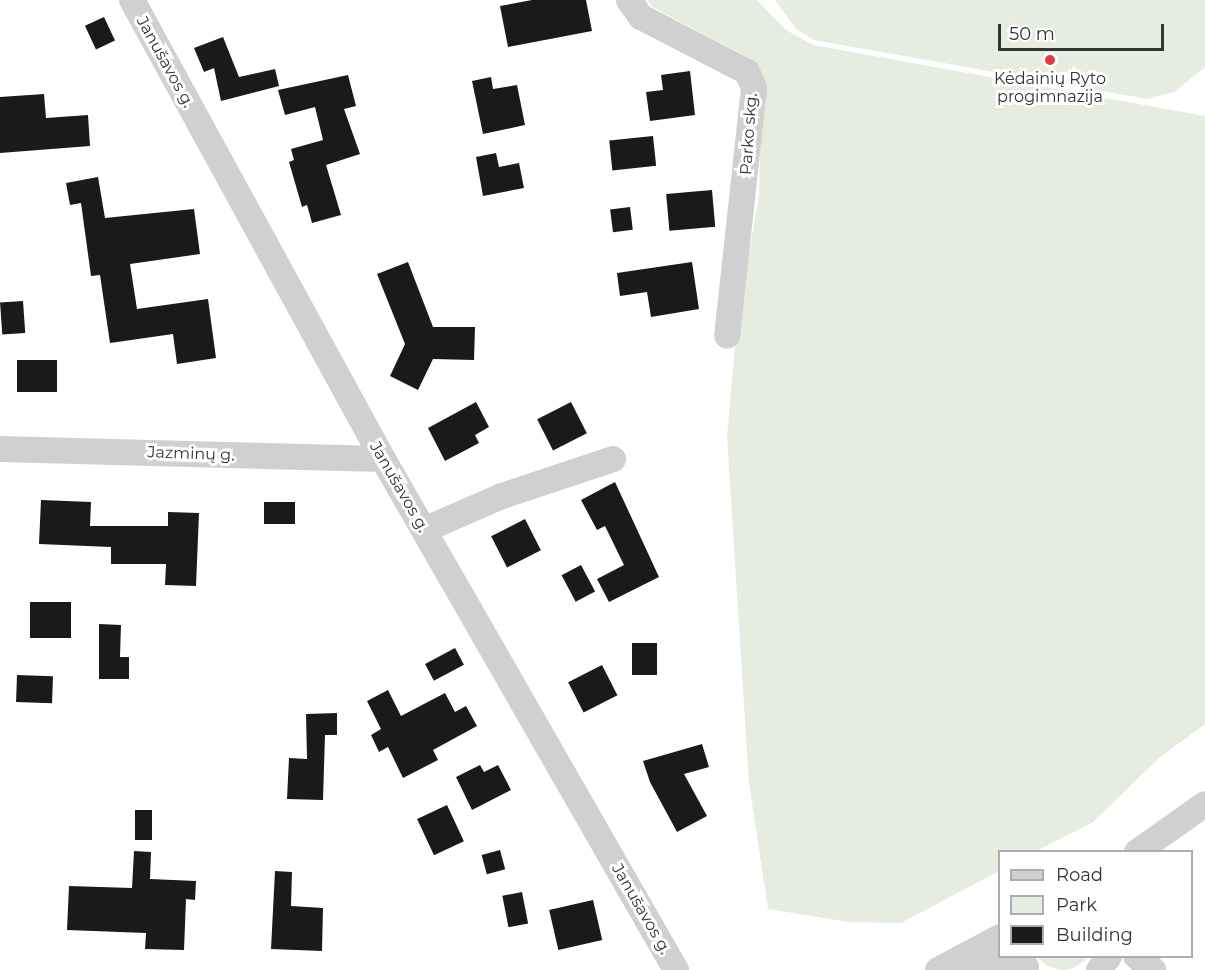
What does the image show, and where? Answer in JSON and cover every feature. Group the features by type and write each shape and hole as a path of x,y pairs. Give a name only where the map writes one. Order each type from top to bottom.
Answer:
{"street":[{"name":"Janušavos g.","path":"132,0 383,459 676,970"},
{"name":"Parko skg.","path":"630,0 642,17 747,72 754,88 727,336"},
{"name":"Jazminų g.","path":"0,449 383,459"},
{"path":"424,530 502,496 613,459"},
{"path":"1144,849 1205,804"},
{"path":"938,970 998,938"},
{"path":"1099,970 1108,958"},
{"path":"1137,958 1153,970"},
{"path":"965,970 992,965 1025,965"}],"green space":[{"path":"647,0 757,0 786,30 813,45 1205,116 1205,724 1159,758 1093,822 1039,850 998,850 998,872 901,923 849,922 768,909 749,783 727,437 737,324 759,195 762,75 749,58 652,7"},
{"name":"Kėdainių Ryto progimnazija","path":"775,0 1205,0 1205,67 1174,92 1147,99 814,40 796,29"},
{"path":"1037,958 1088,958 1072,969 1062,970 1049,967"}],"building":[{"path":"532,0 586,0 592,31 508,47 500,6"},
{"path":"104,17 115,41 96,49 85,26"},
{"path":"223,37 239,77 275,69 279,86 221,101 214,68 204,72 194,48"},
{"path":"690,71 695,115 650,121 646,92 663,90 661,75"},
{"path":"348,75 356,106 344,109 360,154 326,165 341,215 312,223 307,205 302,207 289,162 294,160 291,149 323,140 315,107 285,115 278,90"},
{"path":"491,77 493,89 517,85 525,125 483,134 472,81"},
{"path":"44,94 46,118 88,115 90,146 0,153 0,97"},
{"path":"653,136 656,166 612,170 609,141"},
{"path":"496,153 499,167 519,163 524,188 483,196 476,157"},
{"path":"98,177 105,218 194,209 200,254 130,264 137,309 208,299 216,358 177,364 173,334 110,343 100,275 91,276 81,203 70,205 66,183"},
{"path":"712,190 715,227 669,231 666,194"},
{"path":"630,207 633,230 613,232 610,209"},
{"path":"408,262 433,327 475,327 474,360 433,359 418,390 390,376 405,344 377,274"},
{"path":"692,262 699,309 651,317 647,292 620,296 617,273"},
{"path":"23,301 25,333 2,335 0,303"},
{"path":"17,360 57,360 57,392 17,392"},
{"path":"476,402 489,427 475,435 479,443 445,461 428,428"},
{"path":"571,402 587,433 553,450 537,419"},
{"path":"615,482 659,577 609,602 597,579 624,565 605,526 597,530 581,500"},
{"path":"41,500 91,502 90,526 168,526 168,512 199,513 196,586 165,585 166,564 111,564 111,547 39,544"},
{"path":"264,502 295,502 295,524 264,524"},
{"path":"525,519 541,550 507,567 491,536"},
{"path":"581,565 595,591 576,602 562,575"},
{"path":"30,602 71,602 71,638 30,638"},
{"path":"99,624 121,625 120,657 129,657 129,679 99,679"},
{"path":"632,643 657,643 657,675 632,675"},
{"path":"455,648 464,665 434,681 425,664"},
{"path":"602,665 617,695 584,713 568,682"},
{"path":"17,675 53,676 52,703 16,702"},
{"path":"388,690 401,716 445,693 455,712 466,706 477,726 433,750 438,760 403,778 388,747 379,752 371,735 381,729 367,701"},
{"path":"337,713 337,735 325,735 323,800 287,799 289,758 307,759 306,714"},
{"path":"702,744 709,767 684,774 707,816 677,832 650,782 643,761"},
{"path":"480,765 484,772 498,765 511,790 472,810 456,777"},
{"path":"447,805 464,841 434,855 417,819"},
{"path":"135,810 152,810 152,840 135,840"},
{"path":"500,850 505,869 487,874 482,855"},
{"path":"134,851 151,852 150,879 196,881 195,900 186,899 184,950 145,949 146,933 67,930 69,886 132,888"},
{"path":"275,871 292,872 291,906 323,908 322,951 271,949"},
{"path":"522,892 528,923 508,927 502,896"},
{"path":"593,900 602,940 558,950 549,910"}],"place":[{"name":"Kėdainių Ryto progimnazija","path":"1050,60"}]}
